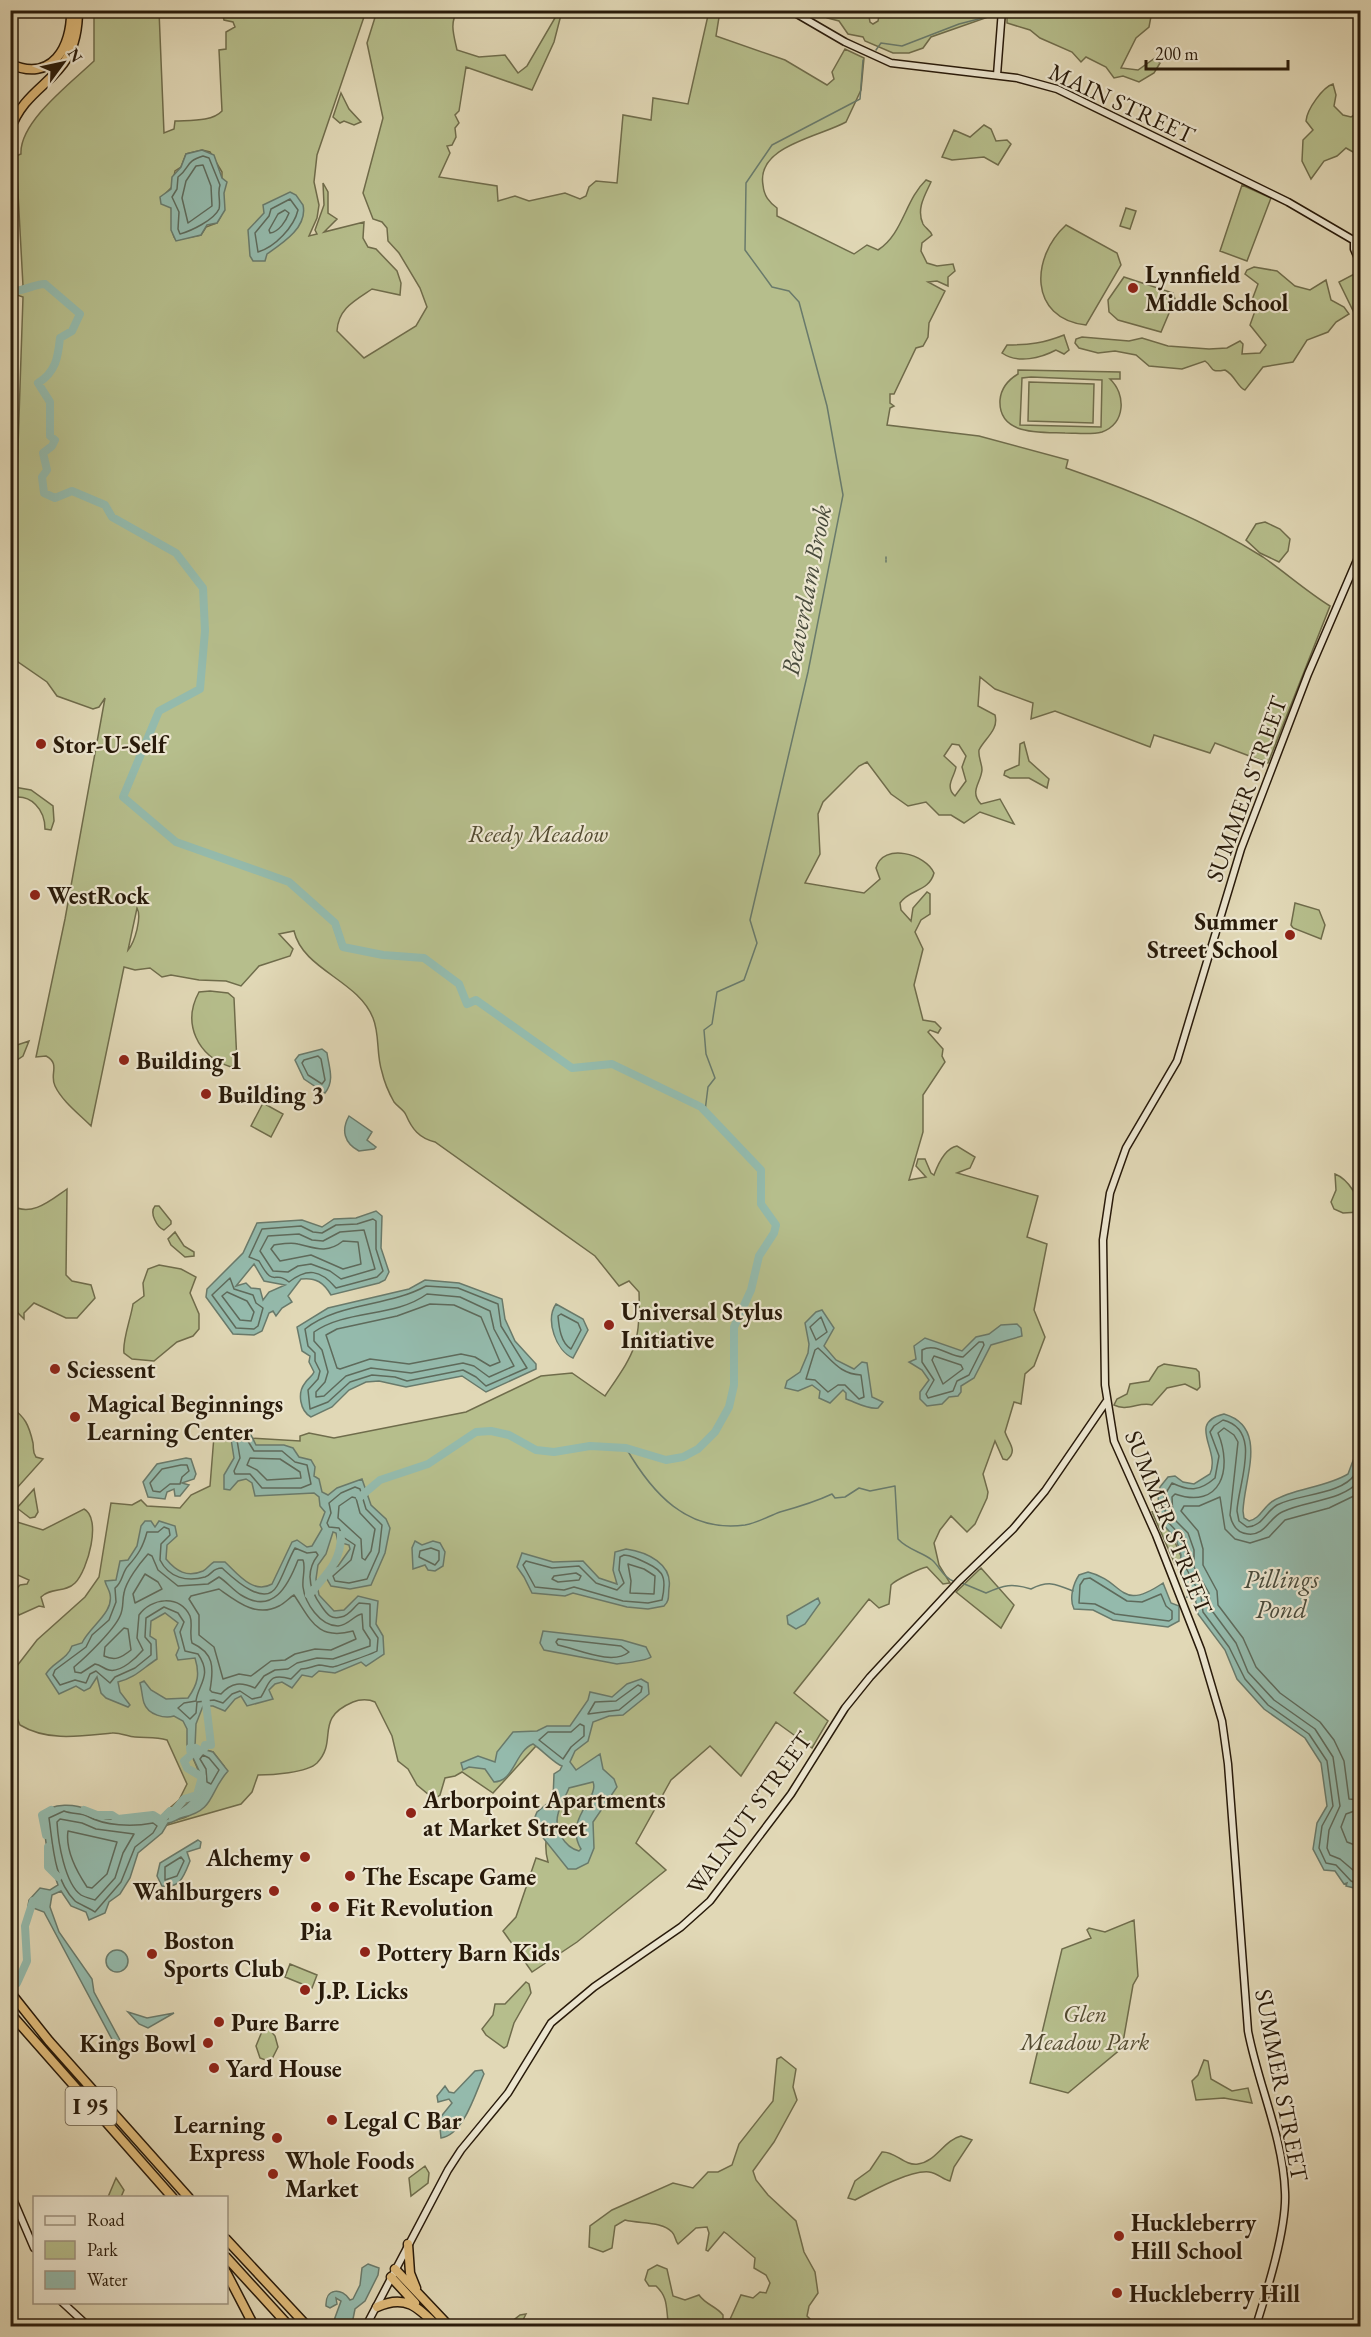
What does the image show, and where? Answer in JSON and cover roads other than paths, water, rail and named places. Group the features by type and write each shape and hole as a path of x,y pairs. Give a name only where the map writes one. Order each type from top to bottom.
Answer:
{"highway":[{"path":"10,64 19,68 34,69 57,59 66,48 71,34 73,12"},
{"path":"10,130 21,110 70,57 78,28 73,12"},
{"path":"10,1984 33,2021"},
{"name":"I 95","path":"10,1992 187,2196"},
{"name":"I 95","path":"10,2013 171,2196"},
{"path":"228,2241 307,2326"},
{"path":"408,2244 410,2273 419,2294"},
{"path":"228,2259 289,2326"},
{"path":"393,2273 419,2294 449,2326"},
{"path":"393,2273 421,2310 437,2326"},
{"path":"228,2276 254,2326"},
{"path":"377,2307 388,2302 403,2301 421,2310"}],"main road":[{"name":"MAIN STREET","path":"790,10 845,42 891,63 997,75 1039,83 1089,103 1288,202 1357,242"},
{"path":"997,75 1002,10"},
{"path":"1357,242 1354,249 1360,263"},
{"name":"SUMMER STREET","path":"1256,2326 1279,2239 1286,2193 1276,2137 1257,2075 1248,2031 1224,1732 1205,1660 1156,1535 1117,1450 1106,1402 1102,1252 1104,1223 1111,1190 1129,1142 1164,1088 1178,1061 1241,849 1308,674 1360,553"},
{"name":"WALNUT STREET","path":"366,2326 408,2244 461,2150 508,2093 551,2022 594,1987 681,1927 710,1900 791,1794 851,1700 959,1581 1013,1529 1045,1491 1106,1402"},
{"path":"10,2193 33,2246"},
{"path":"64,2304 88,2326"}],"water":[{"path":"202,150 214,155 222,178 227,182 224,193 225,210 217,223 207,225 201,235 176,241 171,230 171,208 161,204 160,197 171,189 172,177 181,167 186,154"},
{"path":"290,192 296,195 303,205 302,220 293,234 267,254 265,261 253,261 250,256 248,230 264,213 263,205"},
{"path":"322,1049 327,1053 330,1074 330,1084 325,1093 304,1079 295,1060 299,1055"},
{"path":"349,1116 372,1132 367,1140 376,1147 374,1149 359,1151 350,1144 345,1136 345,1126"},
{"path":"376,1211 382,1216 381,1248 389,1272 385,1280 331,1295 319,1282 301,1279 288,1296 292,1302 282,1308 276,1316 273,1311 269,1313 262,1331 254,1335 233,1334 206,1297 207,1289 243,1253 257,1223 302,1220 322,1227 334,1219 356,1218","holes":["254,1264 264,1281 285,1285 269,1292 263,1300 260,1289 251,1288 246,1283 236,1286"]},
{"path":"425,1280 459,1283 502,1299 505,1319 515,1341 536,1364 536,1369 486,1392 462,1376 406,1387 379,1381 366,1382 349,1390 332,1407 311,1417 307,1414 300,1397 305,1383 314,1372 309,1362 310,1356 302,1351 297,1327 328,1308 409,1289"},
{"path":"556,1304 583,1319 588,1330 573,1358 562,1349 554,1334 552,1318"},
{"path":"822,1310 834,1328 824,1346 836,1360 854,1369 862,1362 867,1363 872,1397 883,1402 878,1408 866,1407 846,1399 846,1393 843,1390 830,1403 819,1398 820,1391 812,1385 798,1391 785,1388 787,1381 800,1372 808,1353 809,1344 805,1323 816,1312"},
{"path":"1017,1324 1021,1328 1022,1336 991,1345 974,1378 961,1386 958,1396 949,1397 942,1404 927,1406 920,1399 920,1392 929,1380 922,1370 909,1362 916,1359 914,1346 925,1338 962,1351 976,1337 989,1334 1001,1325"},
{"name":"Pillings Pond","path":"1224,1414 1238,1421 1246,1430 1250,1442 1251,1455 1243,1511 1244,1518 1249,1521 1281,1497 1339,1479 1348,1474 1360,1442 1360,1821 1354,1827 1360,1836 1360,1896 1354,1888 1346,1886 1347,1883 1344,1884 1335,1871 1324,1870 1313,1849 1317,1823 1327,1806 1321,1763 1305,1738 1264,1709 1237,1679 1225,1650 1198,1614 1195,1597 1187,1597 1191,1590 1179,1570 1181,1555 1176,1539 1160,1521 1158,1496 1160,1487 1168,1477 1175,1476 1183,1482 1194,1484 1210,1474 1212,1465 1206,1431 1207,1424 1213,1418"},
{"path":"236,1431 250,1433 256,1445 284,1445 293,1448 299,1457 311,1460 315,1467 314,1476 319,1479 322,1492 328,1495 337,1488 362,1479 371,1505 386,1519 390,1528 385,1553 371,1585 350,1589 331,1586 327,1579 328,1569 338,1566 350,1549 349,1545 338,1542 336,1533 333,1532 326,1554 318,1565 316,1579 319,1595 334,1611 344,1610 358,1596 378,1601 376,1624 383,1636 384,1654 366,1666 361,1662 335,1673 319,1671 312,1677 302,1675 292,1688 282,1682 275,1684 269,1690 273,1699 247,1706 241,1696 235,1699 225,1711 213,1706 203,1706 196,1724 195,1747 213,1752 228,1771 207,1805 194,1814 168,1823 162,1833 138,1853 130,1878 120,1894 109,1902 105,1913 89,1920 86,1912 71,1906 61,1891 52,1895 50,1907 59,1932 92,1979 94,1992 121,2042 115,2045 44,1912 28,1906 29,1900 40,1888 50,1890 58,1885 48,1857 42,1814 52,1807 71,1805 89,1810 102,1818 126,1819 156,1816 161,1821 168,1819 169,1812 181,1808 191,1800 202,1777 187,1745 187,1729 183,1721 174,1716 166,1717 149,1711 144,1703 140,1683 144,1681 151,1690 166,1699 188,1698 197,1679 197,1664 195,1658 178,1660 176,1655 179,1648 174,1630 178,1623 165,1613 151,1621 150,1636 156,1640 157,1659 134,1675 118,1682 120,1692 130,1705 128,1707 106,1698 101,1693 97,1677 90,1688 84,1691 76,1686 59,1694 46,1674 67,1655 72,1646 82,1643 105,1613 110,1601 110,1592 105,1581 116,1580 120,1561 128,1560 137,1546 141,1526 145,1521 151,1521 155,1527 159,1521 175,1526 177,1536 167,1545 166,1559 178,1570 192,1574 204,1570 214,1562 225,1562 240,1577 258,1587 272,1584 292,1542 297,1540 307,1547 312,1546 322,1529 320,1525 325,1512 320,1506 319,1497 314,1493 255,1496 252,1483 246,1479 238,1481 230,1490 224,1489 224,1475 234,1458 231,1439"},
{"path":"191,1459 196,1474 194,1479 182,1483 189,1485 180,1496 175,1496 174,1489 167,1492 165,1499 148,1497 143,1482 157,1464"},
{"path":"415,1541 422,1545 433,1541 440,1543 445,1552 443,1566 435,1571 428,1570 425,1565 413,1569 412,1548"},
{"path":"626,1549 650,1556 667,1572 669,1596 664,1606 648,1609 627,1607 573,1593 565,1596 532,1593 517,1567 522,1553 553,1562 583,1561 599,1578 617,1584 613,1570 615,1552"},
{"path":"1088,1572 1100,1576 1130,1595 1149,1592 1163,1583 1171,1603 1179,1606 1179,1621 1168,1627 1113,1620 1093,1610 1074,1609 1072,1592 1075,1583 1079,1575"},
{"path":"818,1598 820,1603 805,1624 796,1629 788,1624 787,1616"},
{"path":"543,1631 622,1640 646,1647 651,1657 617,1664 544,1650 540,1643"},
{"path":"641,1679 648,1683 649,1694 623,1715 609,1716 593,1722 588,1741 575,1751 570,1762 576,1770 600,1754 603,1769 614,1779 617,1787 593,1822 594,1848 588,1863 576,1869 568,1869 532,1824 537,1812 553,1799 554,1774 562,1766 533,1744 522,1753 510,1772 501,1781 494,1782 485,1769 469,1767 463,1770 461,1763 478,1756 495,1762 497,1752 513,1732 537,1731 547,1726 570,1726 588,1700 590,1692 612,1697 627,1684","holes":["593,1782 594,1788 576,1828 581,1849 579,1851 569,1846 561,1837 557,1826 558,1814 569,1788"]},
{"path":"198,1840 201,1842 200,1848 187,1852 190,1861 180,1880 173,1885 162,1886 157,1876 160,1863"},
{"path":"117,1950 125,1953 128,1961 125,1969 117,1972 109,1969 106,1961 109,1953"},
{"path":"128,2012 147,2018 174,2013 148,2028 139,2024"},
{"path":"482,2070 484,2074 463,2121 449,2135 441,2138 439,2119 452,2103 449,2099 438,2102 437,2096 445,2086 449,2092 454,2093 475,2071"},
{"path":"368,2264 379,2268 378,2275 365,2301 355,2309 352,2324 332,2326 341,2301 336,2298 337,2304 330,2308 326,2306 328,2296 339,2291 350,2300 353,2299 360,2285 362,2268"}],"waterway":[{"name":"Beaverdam Brook","path":"1007,14 1029,10"},
{"name":"Beaverdam Brook","path":"876,50 881,43 902,46 959,24 998,14"},
{"name":"Beaverdam Brook","path":"705,1111 708,1087 715,1078 706,1054 704,1030 712,1024 717,992 744,980 757,943 750,920 808,672 843,495 827,406 799,302 789,291 772,287 745,250 746,183 772,145 860,99 863,60"},
{"path":"15,291 45,284 80,314 72,331 60,338 57,358 49,374 38,383 50,402 50,436 55,440 52,446 43,453 47,470 42,477 44,493 55,498 72,491 105,505 112,517 176,553 203,588 205,631 200,689 159,711 123,797 176,842 289,882 335,923 343,947 383,955 424,958 459,984 467,1004 476,1000 572,1068 612,1064 701,1107 761,1170 761,1204 776,1225 774,1233 759,1256 751,1290 734,1327 734,1385 729,1407 715,1432 698,1449 683,1457 666,1460 626,1448 590,1446 554,1452 536,1450 509,1435 491,1431 476,1432 428,1464 380,1480 360,1497"},
{"path":"626,1448 647,1480 673,1506 706,1523 724,1526 749,1524 832,1494 835,1498 845,1497 859,1488 870,1491 895,1486 898,1539 932,1560 953,1581"},
{"path":"309,1595 335,1561 341,1535"},
{"path":"962,1583 986,1593 1008,1586 1031,1589 1048,1584 1073,1591"},
{"path":"84,1810 97,1815 112,1815 118,1819 153,1815 161,1820 170,1811 174,1811 184,1799 197,1795 202,1777 187,1768 184,1761 191,1755 190,1748 194,1752 196,1748 200,1751 205,1745 211,1745 205,1695"},
{"path":"46,1835 42,1815 51,1810"},
{"path":"48,1847 48,1867 58,1877"},
{"path":"17,1983 27,1961 25,1926 33,1901"}],"place":[{"name":"Lynnfield Middle School","path":"1133,288"},
{"name":"Stor-U-Self","path":"41,744"},
{"name":"WestRock","path":"35,895"},
{"name":"Summer Street School","path":"1290,935"},
{"name":"Building 1","path":"124,1060"},
{"name":"Building 3","path":"206,1094"},
{"name":"Universal Stylus Initiative","path":"609,1325"},
{"name":"Sciessent","path":"55,1369"},
{"name":"Magical Beginnings Learning Center","path":"75,1417"},
{"name":"Arborpoint Apartments at Market Street","path":"411,1813"},
{"name":"Alchemy","path":"305,1857"},
{"name":"The Escape Game","path":"350,1876"},
{"name":"Wahlburgers","path":"274,1891"},
{"name":"Pia","path":"316,1907"},
{"name":"Fit Revolution","path":"334,1907"},
{"name":"Pottery Barn Kids","path":"365,1952"},
{"name":"Boston Sports Club","path":"152,1954"},
{"name":"J.P. Licks","path":"305,1990"},
{"name":"Pure Barre","path":"219,2022"},
{"name":"Kings Bowl","path":"208,2043"},
{"name":"Yard House","path":"214,2068"},
{"name":"Legal C Bar","path":"332,2120"},
{"name":"Learning Express","path":"277,2138"},
{"name":"Whole Foods Market","path":"273,2174"},
{"name":"Huckleberry Hill School","path":"1119,2236"},
{"name":"Huckleberry Hill","path":"1117,2293"}],"park label":[{"name":"Reedy Meadow","path":"538,833"},
{"name":"Glen Meadow Park","path":"1085,2027"}]}
